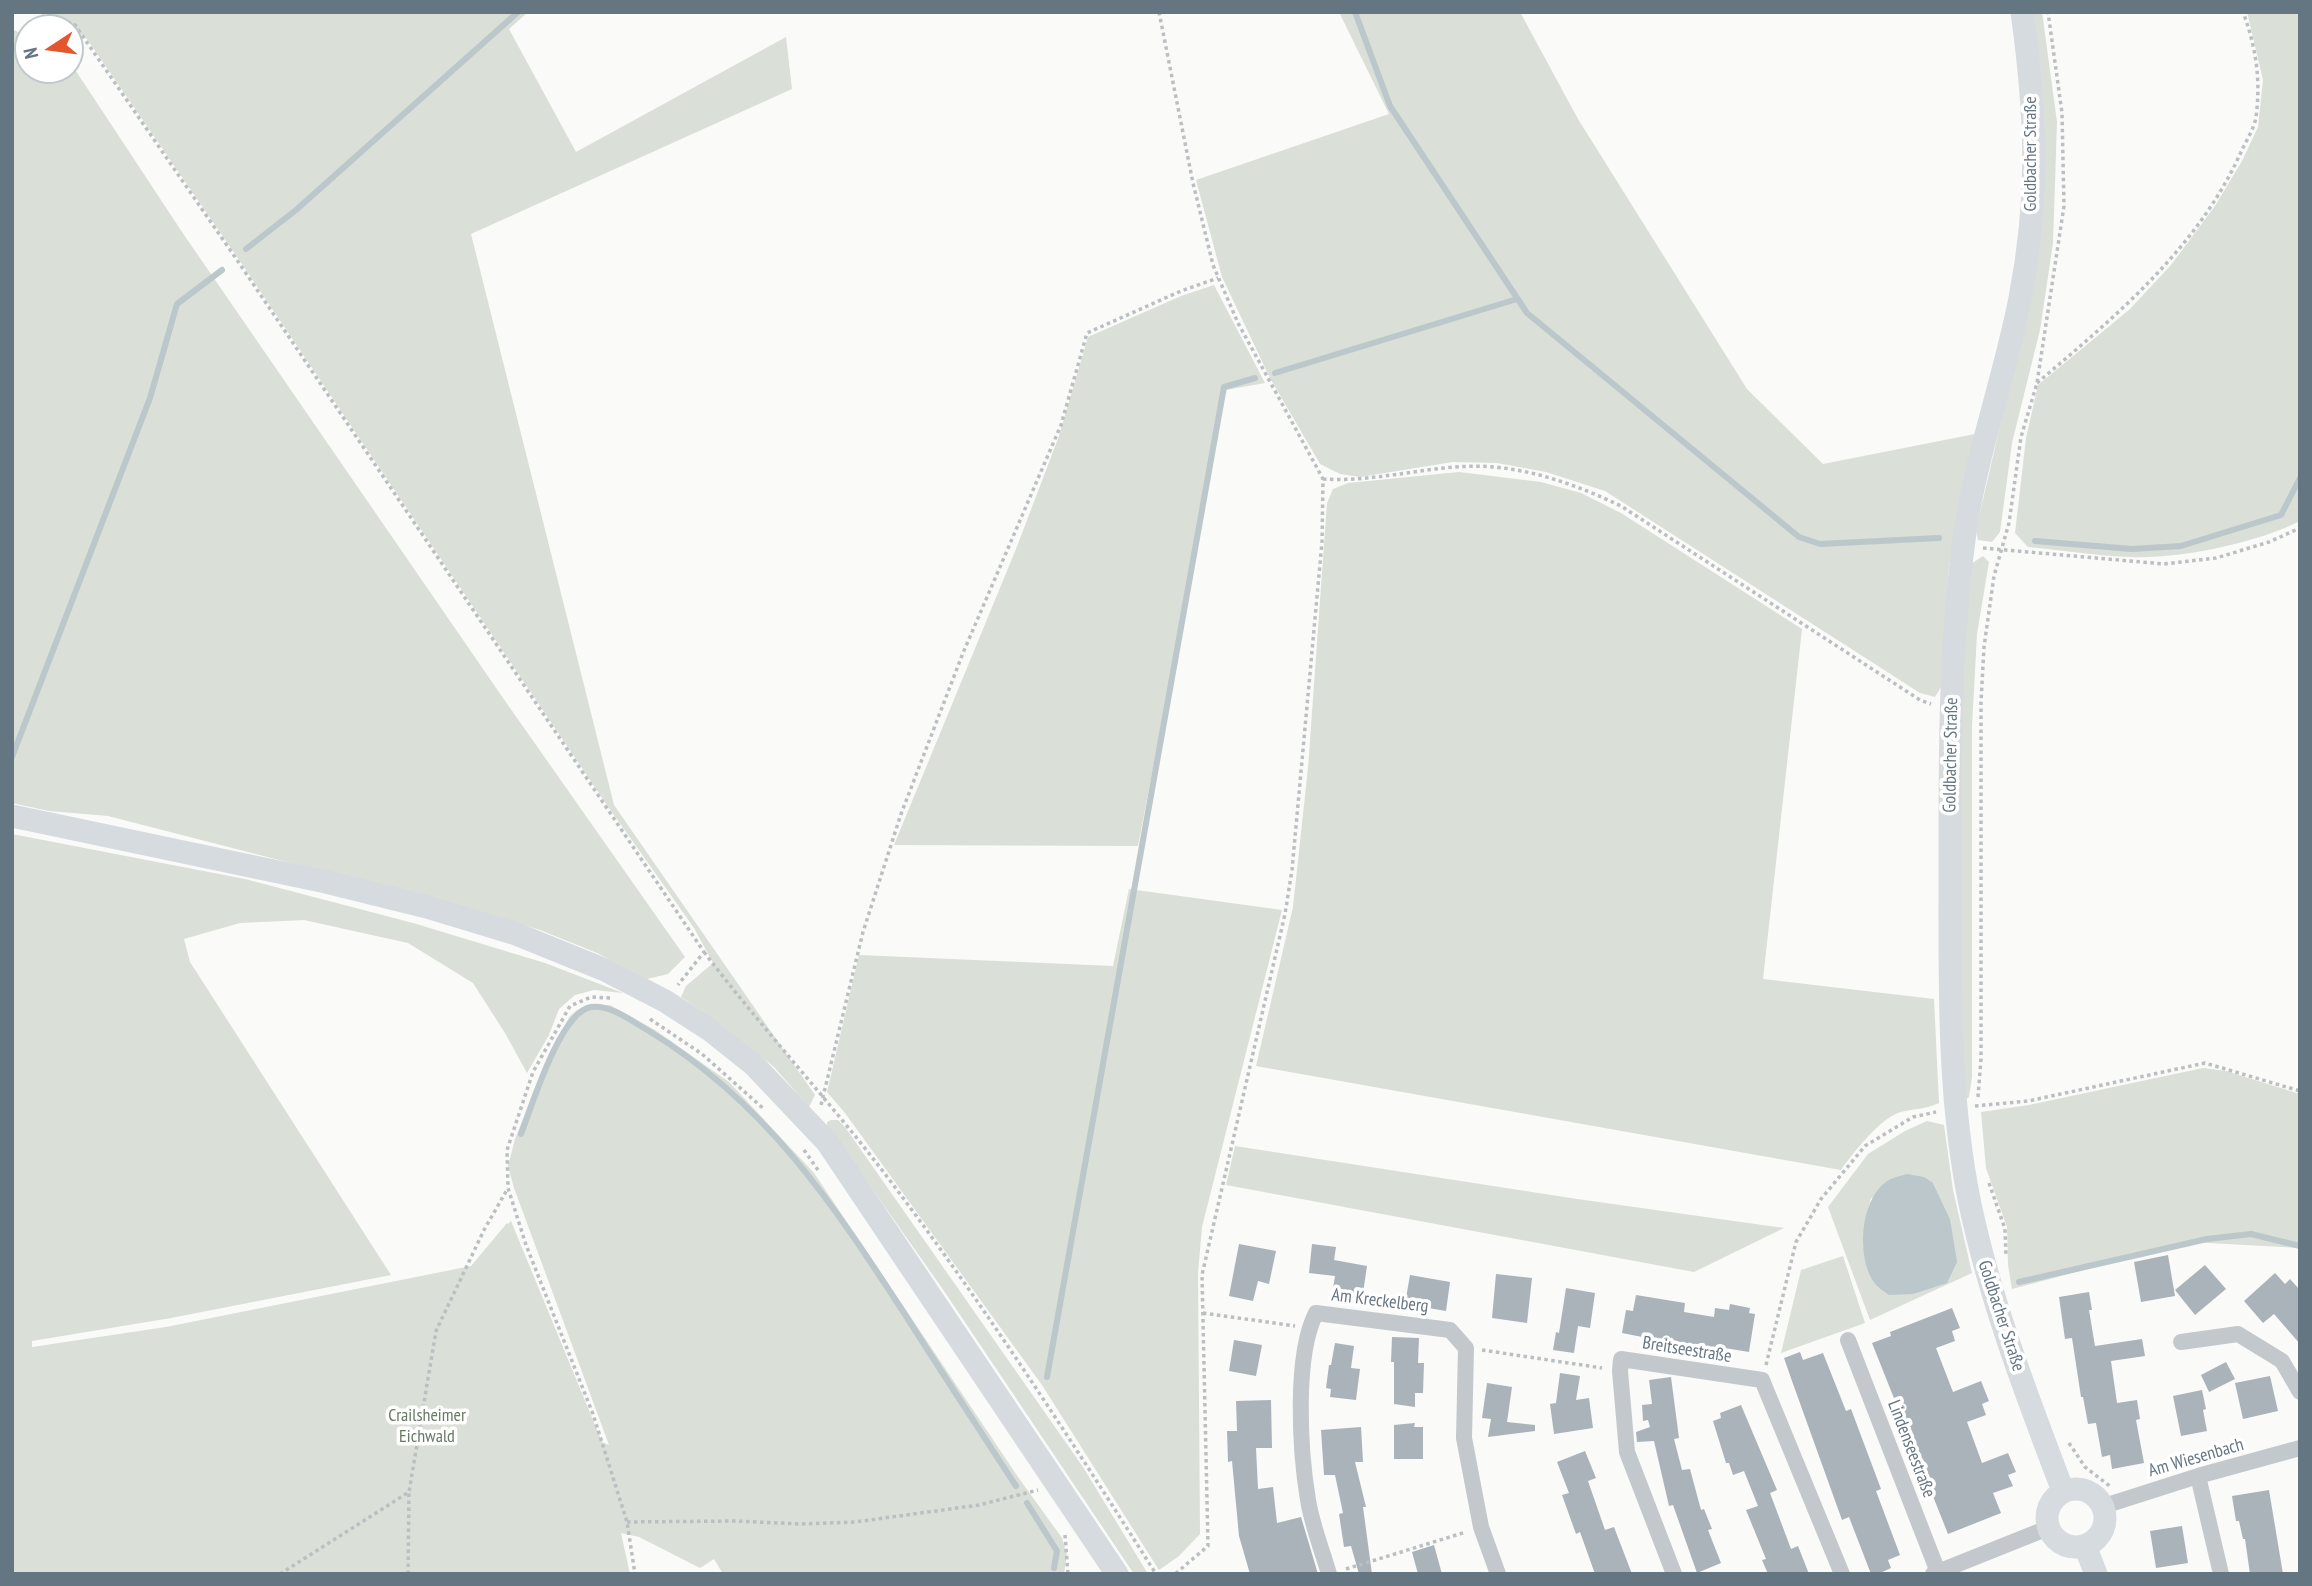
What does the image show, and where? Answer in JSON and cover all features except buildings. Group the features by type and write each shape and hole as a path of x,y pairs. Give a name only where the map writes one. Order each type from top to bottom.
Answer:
{"street":[{"name":"Goldbacher Straße","path":"2022,12 2035,138 2035,190 2029,247 2019,301 1971,499 1963,546 1950,712 1950,950 1966,1107 1969,1200 1986,1273 2007,1340 2063,1491"},
{"path":"12,816 326,882 428,907 516,934 605,970 665,1001 710,1030 754,1065 806,1135 827,1142 1117,1574"},
{"name":"Am Kreckelberg","path":"1309,1327 1317,1313 1450,1329 1466,1348"},
{"path":"1309,1327 1300,1405 1308,1502 1336,1572"},
{"path":"2181,1342 2238,1334 2282,1361 2300,1392"},
{"name":"Lindenseestraße","path":"1848,1340 1935,1573"},
{"path":"1466,1348 1464,1438 1481,1527 1498,1574"},
{"name":"Breitseestraße","path":"1620,1371 1621,1359 1762,1380"},
{"path":"1620,1371 1627,1452 1674,1574"},
{"path":"1762,1380 1842,1574"},
{"name":"Am Wiesenbach","path":"2110,1504 2300,1448"},
{"path":"2198,1476 2221,1574"},
{"path":"2083,1489 2110,1504 2104,1528 2096,1540 2085,1546 2066,1546 2056,1540 2048,1528 2046,1517 2050,1503 2063,1491 2083,1489"},
{"path":"1935,1573 2048,1528"},
{"path":"2085,1546 2096,1574"}],"path":[{"path":"41,12 75,25 237,260 704,952 824,1096 884,1173 1038,1388 1156,1574"},
{"path":"1158,12 1193,183 1218,278 1238,323 1323,479 1321,556 1292,870 1285,914 1202,1275 1208,1546 1175,1574"},
{"path":"1966,1107 1981,1059 1981,702 1986,635 1994,576 2008,523 2021,438 2037,383 2064,206 2062,113 2048,12"},
{"path":"2037,383 2123,310 2193,233 2229,179 2255,120 2259,71 2243,12"},
{"path":"822,1176 806,1135 824,1096 863,932 901,814 963,653 1061,425 1087,333 1181,291 1218,278"},
{"path":"1323,479 1349,481 1458,468 1493,467 1540,475 1581,487 1621,506 1920,700 1950,712"},
{"path":"1963,546 2164,564 2216,558 2269,542 2300,528"},
{"path":"665,1001 704,952"},
{"path":"619,998 591,997 570,1006 528,1085 507,1150 508,1188 526,1245 593,1414 627,1522 635,1574"},
{"path":"640,1012 702,1054 772,1116"},
{"path":"1762,1380 1796,1242 1821,1199 1865,1146 1913,1117 1966,1107 2028,1101 2206,1063 2300,1091"},
{"path":"1966,1107 1979,1118"},
{"path":"1988,1181 2005,1229 2006,1266"},
{"path":"408,1574 409,1492 436,1331 484,1230 508,1188"},
{"path":"1203,1313 1309,1327"},
{"path":"1466,1348 1620,1371"},
{"path":"2065,1432 2085,1467 2111,1486 2110,1504"},
{"path":"627,1522 855,1522 979,1505 1039,1490 1031,1479"},
{"path":"280,1574 409,1492"},
{"path":"1336,1572 1481,1527"},
{"path":"1065,1530 1068,1574"}],"green space":[{"path":"48,12 528,12 509,29 576,152 786,37 792,89 471,234 614,805 815,1095 809,1107 774,1067 722,1025 681,997 686,986 713,963 694,928 607,805 242,264 84,37 84,14"},
{"path":"1339,12 1520,12 1578,119 1747,389 1823,464 1975,434 1949,566 1941,687 1935,697 1920,693 1605,491 1546,472 1497,463 1453,462 1360,477 1340,474 1320,464 1270,378 1222,277 1196,180 1389,114"},
{"path":"2029,12 2042,12 2057,122 2053,243 2040,330 2012,443 2000,532 1992,542 1978,540 1976,530 2023,326"},
{"path":"2247,12 2300,12 2300,521 2241,543 2172,555 2118,556 2028,547 2015,533 2026,438 2038,385 2130,309 2171,265 2215,206 2242,161 2258,127 2263,80"},
{"path":"12,29 14,84 84,83 182,232 685,957 668,974 647,979 597,953 540,930 477,911 108,816 49,811 12,803"},
{"path":"1214,285 1265,383 1226,390 1138,846 894,845 1016,549 1059,436 1088,337 1181,296"},
{"path":"1459,472 1541,482 1581,493 1621,513 1802,629 1763,979 1934,999 1939,1103 1893,1115 1868,1136 1841,1170 1256,1066 1293,907 1308,768 1327,503 1333,489 1348,483"},
{"path":"1983,556 1989,562 1977,634 1972,726 1972,1077 1969,1097 1965,1100 1955,918 1964,636 1971,564"},
{"name":"Crailsheimer Eichwald","path":"12,834 245,879 413,923 545,963 623,993 594,990 575,995 559,1009 549,1035 527,1073 473,983 408,943 304,920 240,923 184,939 190,962 391,1275 171,1318 32,1341 32,1347 166,1327 471,1266 511,1221 602,1442 609,1445 508,1166 515,1139 533,1093 569,1017 577,1010 591,1005 610,1005 655,1030 729,1082 814,1173 1018,1477 1062,1538 1067,1555 1064,1574 723,1574 714,1559 700,1568 639,1537 621,1533 630,1574 12,1574"},
{"path":"1129,889 1282,910 1202,1227 1198,1273 1200,1534 1179,1556 1159,1570 1042,1385 827,1092 859,955 1113,966"},
{"path":"2203,1068 2226,1071 2300,1094 2300,1248 2190,1242 2012,1289 2007,1227 1986,1168 1981,1112 2029,1105"},
{"path":"838,1120 845,1127 1083,1467 1148,1574 1134,1574 944,1291 847,1153 827,1129 827,1122"},
{"path":"1927,1121 1944,1125 1953,1190 1972,1273 1870,1320 1828,1207 1868,1154","holes":["1933,1183 1950,1219 1951,1232 1863,1247 1871,1198"]},
{"path":"1235,1146 1784,1228 1694,1272 1226,1185"},
{"path":"1843,1256 1865,1323 1781,1353 1801,1270"}],"shaded area":[{"path":"1907,1174 1924,1177 1933,1183 1950,1219 1957,1262 1947,1283 1913,1294 1889,1295 1876,1285 1870,1274 1865,1261 1863,1232 1870,1203 1877,1191 1888,1181"}],"waterway":[{"path":"246,249 296,210 518,12"},
{"path":"1355,12 1390,106 1527,313 1799,537 1820,544 1939,538"},
{"path":"12,757 150,398 177,304 222,270"},
{"path":"1275,373 1517,299"},
{"path":"1047,1377 1224,387 1255,378"},
{"path":"2035,541 2132,549 2181,546 2281,515 2300,478"},
{"path":"521,1134 558,1042 580,1013 591,1007 606,1008 621,1014 691,1059 762,1123 823,1195 852,1234 1016,1486"},
{"path":"2019,1282 2207,1239 2251,1234 2300,1246"},
{"path":"1027,1503 1057,1551 1054,1568"}]}
